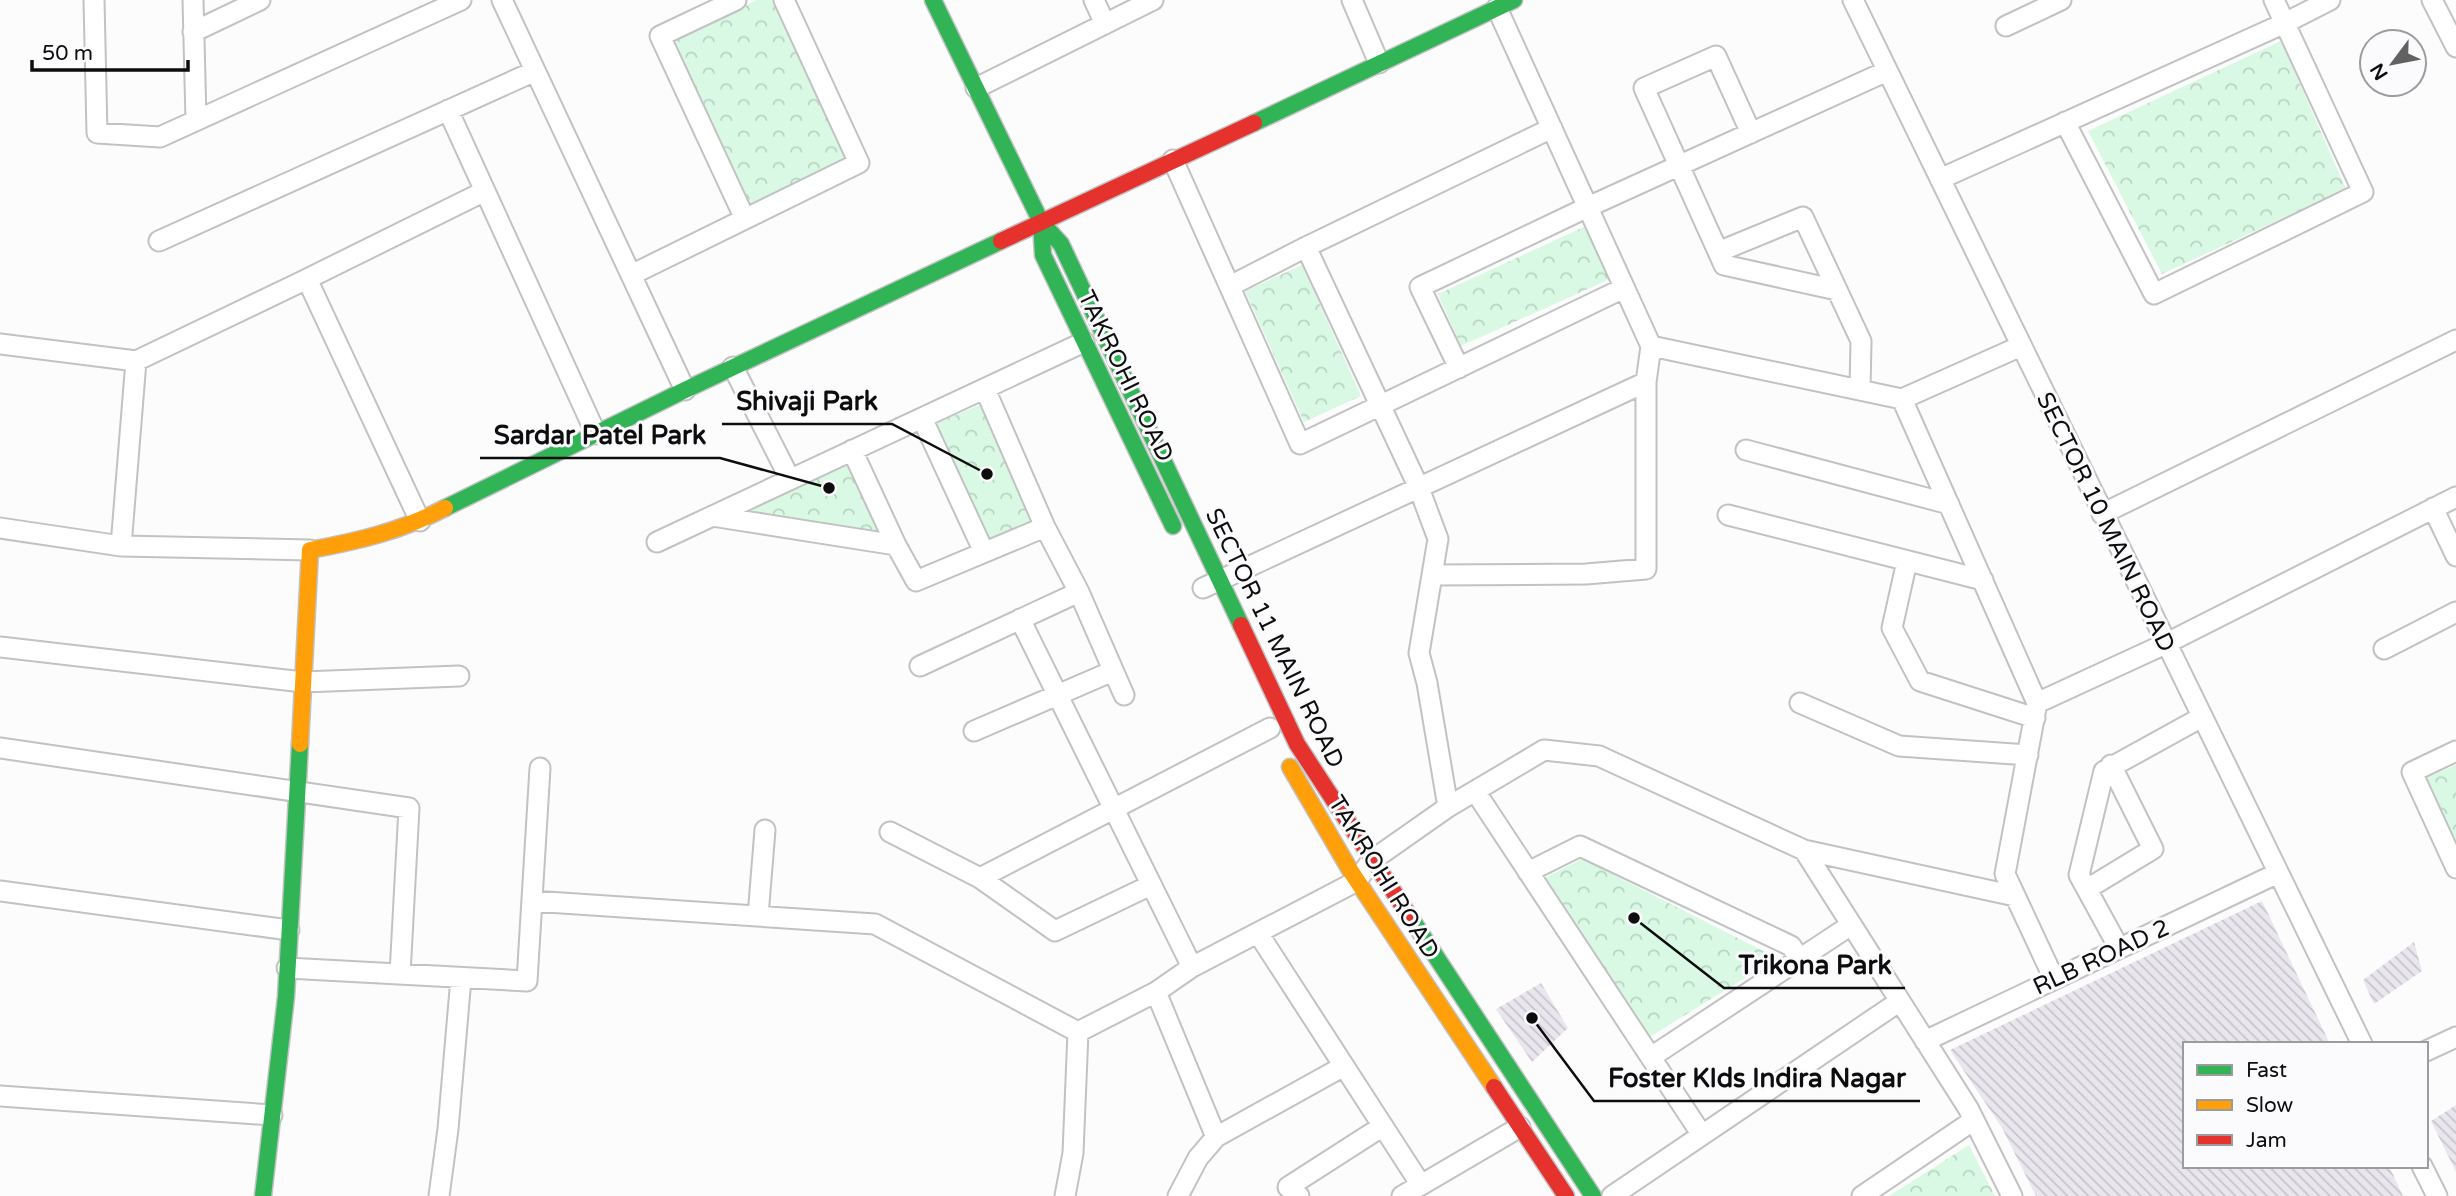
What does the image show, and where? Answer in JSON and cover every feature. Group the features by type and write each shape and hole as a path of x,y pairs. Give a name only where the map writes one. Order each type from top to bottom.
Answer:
{"street":[{"path":"94,0 97,133 160,137 461,0"},
{"path":"193,0 197,120"},
{"path":"193,32 260,0"},
{"path":"502,0 685,390"},
{"path":"736,0 660,36 745,219"},
{"path":"631,275 859,163 784,0"},
{"path":"933,0 1041,222"},
{"path":"1094,0 1105,24"},
{"path":"976,88 1153,0"},
{"path":"1352,0 1379,63"},
{"name":"SECTOR 10 MAIN ROAD","path":"1853,0 2361,1042"},
{"path":"2006,26 2060,0"},
{"path":"2065,122 2154,294 2363,192 2274,0"},
{"path":"1940,179 2285,23 2330,0"},
{"path":"2432,0 2456,47"},
{"path":"0,528 121,546 310,550 368,539 420,521 733,367 1506,4 1552,128 1651,346 1646,382 1646,569 1586,574 1432,575"},
{"path":"1751,133 1716,56 1644,88 1724,265 1837,290"},
{"path":"159,241 535,71"},
{"path":"1459,368 1420,287 1887,71"},
{"path":"448,110 596,434"},
{"path":"1230,286 1552,128"},
{"path":"1172,160 1300,444 1624,288"},
{"path":"0,344 136,361 485,191"},
{"path":"1718,252 1803,217 1861,341 1860,390"},
{"name":"TAKROHI ROAD","path":"1041,222 1043,255 1178,538"},
{"name":"SECTOR 11 MAIN ROAD","path":"1041,222 1061,244 1207,585 1297,744 1371,861 1593,1196"},
{"path":"1306,247 1419,488 1438,539 1419,653 1427,683 1448,807"},
{"path":"307,279 420,521"},
{"path":"2102,514 2456,340"},
{"path":"657,542 1084,342"},
{"path":"1651,346 1902,399 2021,346"},
{"path":"121,546 136,361"},
{"path":"733,367 790,479"},
{"path":"1207,585 1646,382"},
{"path":"985,389 1045,527 1079,592 1124,695"},
{"path":"1902,399 1983,580 2036,710 2005,874 2054,979"},
{"path":"922,418 984,552"},
{"path":"852,450 896,545 916,581 1045,527"},
{"path":"1746,450 1949,504"},
{"path":"1907,561 1892,628 1920,681 2036,710 2456,497"},
{"path":"2433,508 2456,556"},
{"path":"1728,515 1983,580"},
{"path":"712,516 896,545"},
{"path":"262,1196 287,968 310,550"},
{"path":"920,666 1079,592"},
{"path":"2384,649 2456,612"},
{"path":"1020,619 1192,967"},
{"path":"0,647 303,682 459,676"},
{"path":"974,731 1114,671"},
{"path":"1801,704 1899,746 2028,755"},
{"path":"2119,948 2079,875 2104,771 2202,717"},
{"path":"980,878 1115,809 1273,734"},
{"name":"TAKROHI ROAD","path":"1273,734 1357,881 1566,1196"},
{"path":"0,748 410,808 400,974"},
{"path":"1078,1032 1156,992 1192,967 1357,881 1371,861 1448,807 1544,750 1599,756 1804,850 2015,896"},
{"path":"2456,751 2412,772 2456,868"},
{"path":"2087,889 2153,849 2111,765"},
{"path":"287,968 527,981 540,768"},
{"path":"1475,792 1702,1135"},
{"path":"758,916 765,830"},
{"path":"890,832 980,878 1055,931 1151,885"},
{"path":"1528,872 1580,846 1791,946 1800,959"},
{"path":"1804,850 1974,1120 2012,1196"},
{"name":"RLB ROAD 2","path":"1925,1041 2278,873"},
{"path":"0,891 289,930"},
{"path":"532,901 875,924 1078,1032"},
{"path":"1651,1057 1852,925"},
{"path":"1258,933 1421,1185"},
{"path":"439,1196 448,1129 461,978"},
{"path":"1156,992 1216,1137"},
{"path":"1612,1196 1900,1001"},
{"path":"1065,1196 1073,1153 1078,1032"},
{"path":"2428,1050 2456,1037"},
{"path":"1178,1196 1198,1158 1216,1137 1344,1066"},
{"path":"0,1096 272,1115"},
{"path":"1862,1196 1974,1120"},
{"path":"1299,1196 1288,1187 1383,1126"},
{"path":"1402,1196 1521,1127"},
{"path":"2423,1168 2437,1196"}],"green space":[{"path":"757,0 772,0 847,160 752,207 670,41"},
{"path":"2281,41 2346,189 2162,274 2088,131"},
{"path":"1586,226 1610,279 1461,346 1438,294"},
{"path":"1302,265 1361,396 1304,422 1245,291"},
{"path":"984,403 1037,524 991,544 935,424"},
{"path":"851,461 888,540 737,516"},
{"path":"2456,765 2456,842 2426,778"},
{"path":"1582,859 1777,958 1648,1038 1543,879"},
{"path":"1969,1145 1995,1196 1889,1196"}],"building":[{"path":"2262,901 2329,1042 2183,1042 2183,1168 2390,1168 2403,1196 2036,1196 2002,1128 1950,1050"},
{"path":"2414,942 2422,971 2374,1004 2363,980"},
{"path":"1541,983 1568,1028 1532,1062 1496,1009"},
{"path":"2456,1105 2456,1172 2431,1121"}],"traffic: fast":[{"path":"933,0 1041,222 1061,244 1241,625"},
{"path":"1254,123 1514,0"},
{"path":"1041,222 1043,255 1173,526"},
{"path":"445,508 685,390 1001,241"},
{"path":"263,1196 286,997 300,744"},
{"path":"1412,920 1593,1196"}],"traffic: slow":[{"path":"300,744 310,550 379,534 445,508"},
{"path":"1290,767 1350,870 1494,1087"}],"traffic: jam":[{"path":"1001,241 1254,123"},
{"path":"1241,625 1297,744 1412,920"},
{"path":"1494,1087 1566,1196"}],"place":[{"name":"Shivaji Park","path":"987,474"},
{"name":"Sardar Patel Park","path":"829,488"},
{"name":"Trikona Park","path":"1634,918"},
{"name":"Foster KIds Indira Nagar","path":"1532,1018"}]}
